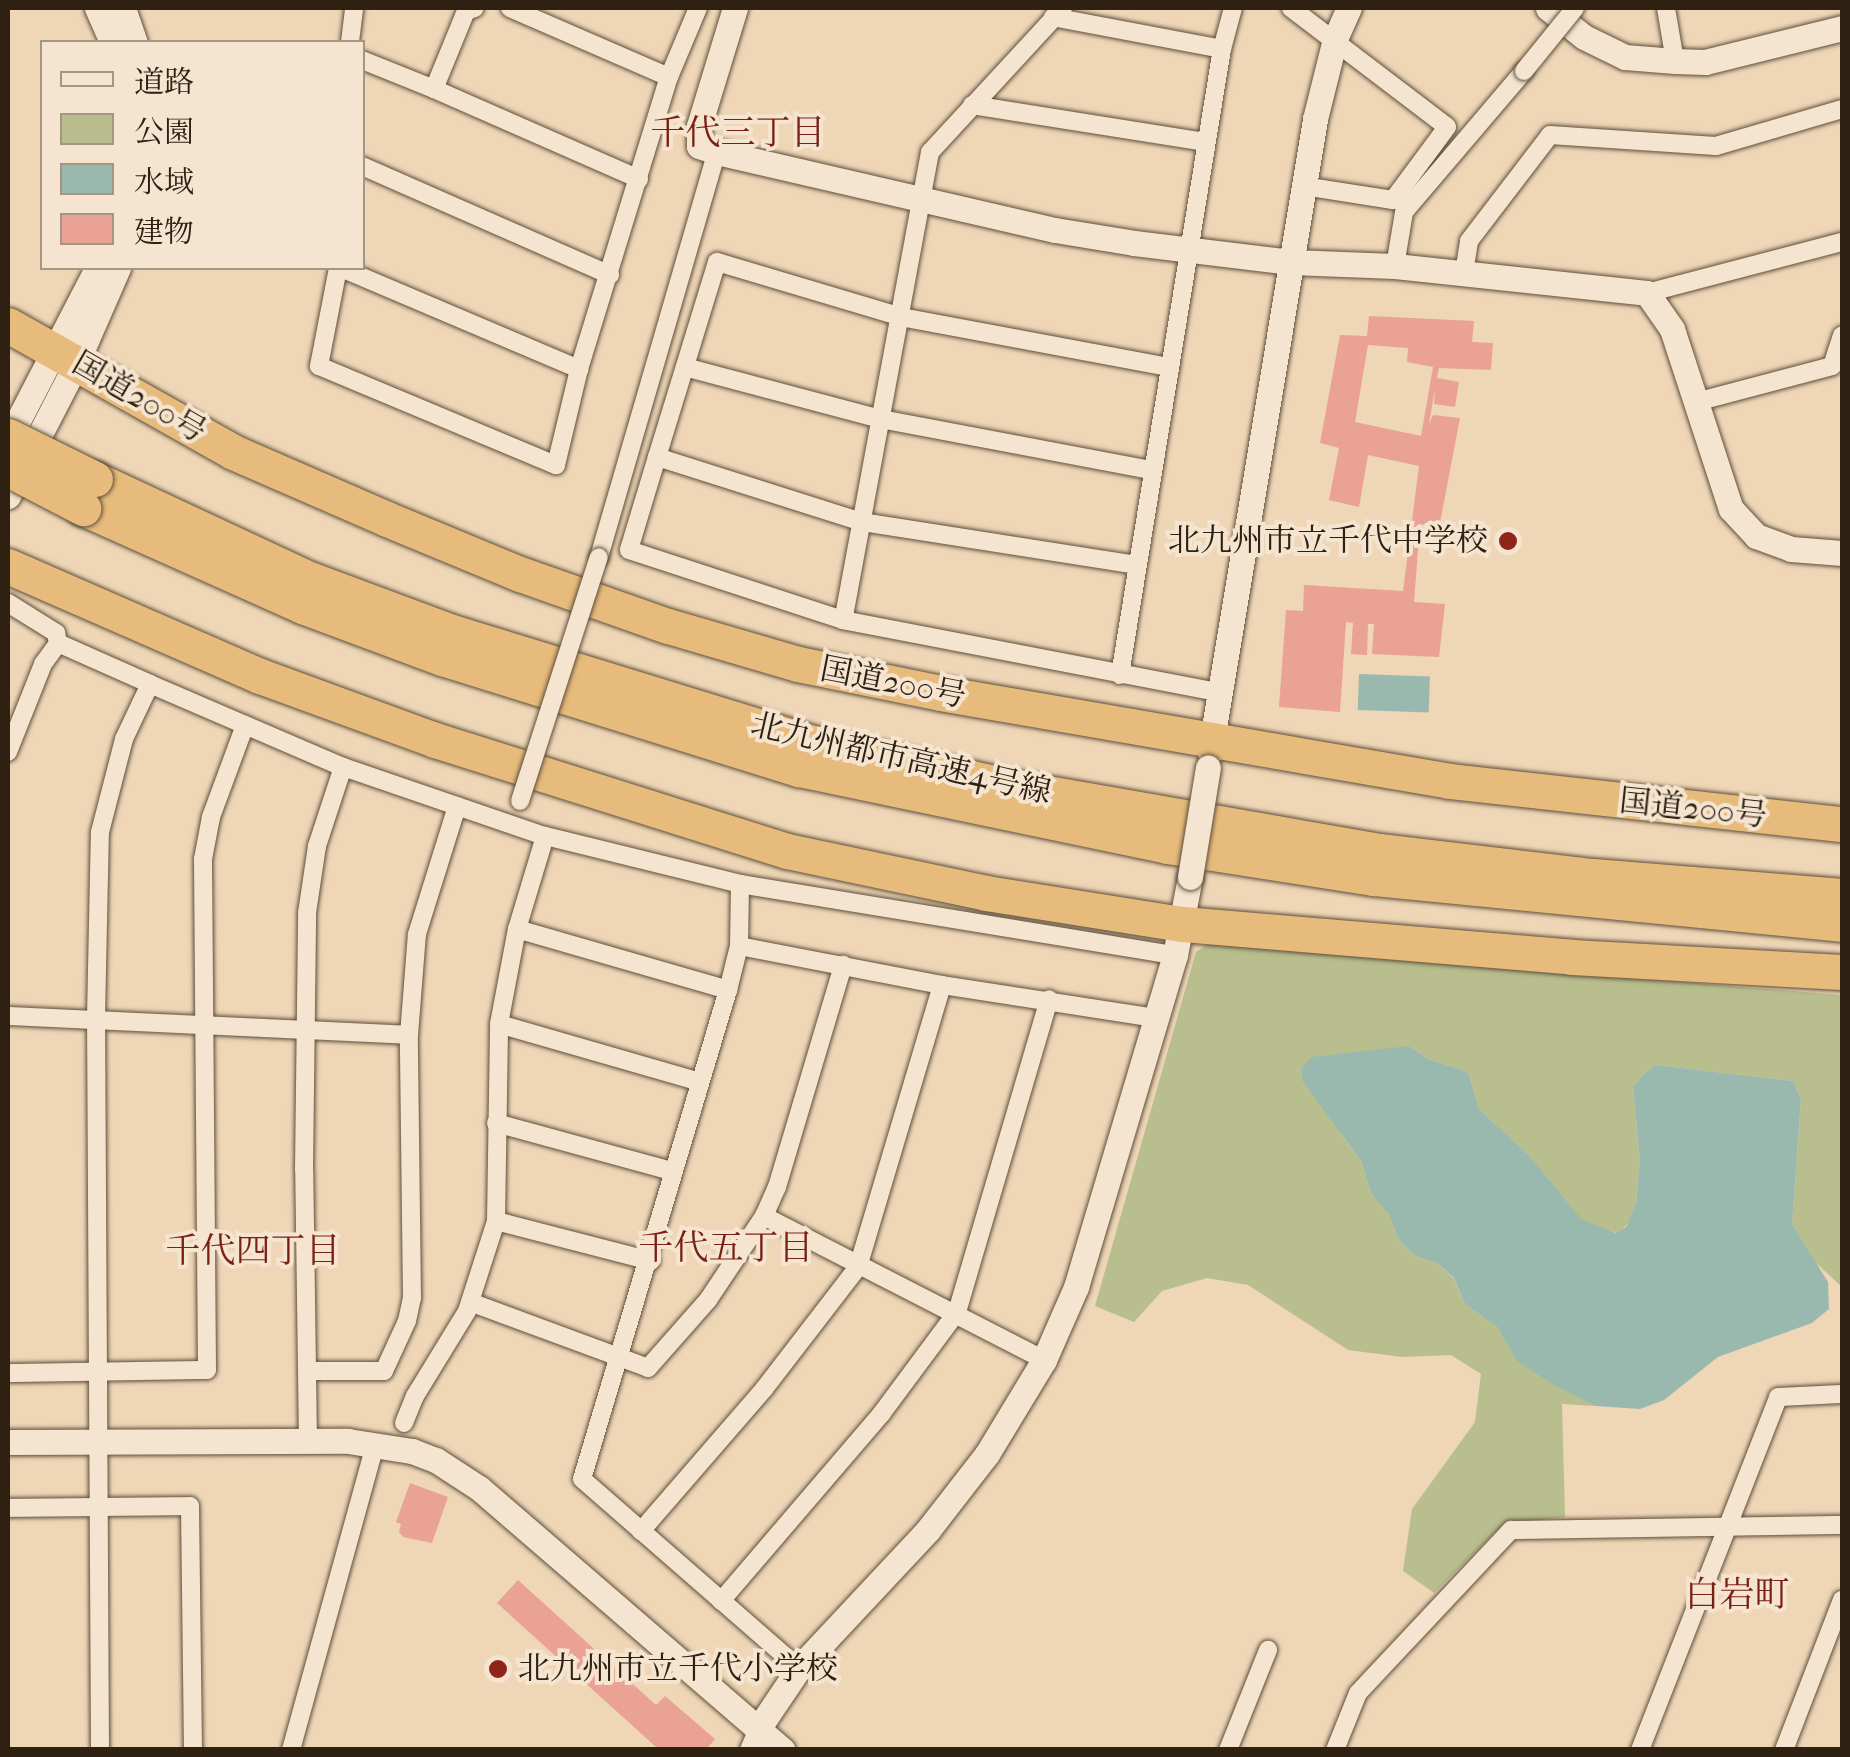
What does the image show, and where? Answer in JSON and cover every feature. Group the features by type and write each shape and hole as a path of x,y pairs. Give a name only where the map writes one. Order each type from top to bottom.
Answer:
{"highway":[{"name":"国道200号","path":"8,326 232,452 520,574 668,626 869,678 1210,754 1842,824"},
{"name":"北九州都市高速4号線","path":"8,438 89,493 302,606 442,658 798,769 1167,846 1374,878 1842,924"},
{"name":"北九州都市高速4号線","path":"8,469 89,493 452,632 809,742 1008,786 1379,852 1592,876 1842,896"},
{"path":"8,566 260,676 616,800 805,855 1178,939 1842,972"}],"street":[{"path":"97,8 111,40"},
{"path":"123,8 134,40"},
{"path":"350,40 354,8"},
{"path":"434,88 466,12 475,8"},
{"path":"510,8 670,77"},
{"path":"340,270 319,366 556,465 579,369 638,179 670,77 698,8"},
{"path":"735,8 699,126 699,146 1055,230 1291,262 1395,266 1647,293 1842,242"},
{"path":"1120,675 1150,470 1222,49 1233,8"},
{"path":"1291,8 1447,127 1393,200 1304,186"},
{"path":"754,1739 799,1668 928,1530 1006,1427 1044,1360 1076,1287 1178,939 1304,186 1335,39 1349,8"},
{"path":"1548,8 1584,37 1625,57 1676,62 1705,62 1842,28"},
{"path":"1395,266 1404,212 1575,8"},
{"path":"1666,8 1676,62"},
{"path":"842,620 924,202 930,152 1058,12 1222,49"},
{"path":"365,61 638,179"},
{"path":"972,105 1206,142"},
{"path":"1464,273 1469,241 1550,135 1716,146 1842,109"},
{"path":"511,825 599,558 717,152"},
{"path":"365,167 610,275"},
{"path":"1168,367 902,317 717,262 629,550 842,620 1218,692"},
{"path":"8,496 67,358 95,270"},
{"path":"8,438 67,358 117,270"},
{"path":"345,270 579,369"},
{"path":"1647,293 1672,329 1731,509 1756,536 1791,549 1842,553"},
{"path":"1696,402 1832,366 1842,336"},
{"path":"685,367 882,419 1150,470"},
{"path":"657,458 862,522 1138,565"},
{"path":"8,603 56,634 58,643 43,664 8,752"},
{"path":"58,643 343,766 545,836 740,884 1178,939"},
{"path":"100,1750 96,1018 100,832 124,739 150,684"},
{"path":"8,1374 207,1370 201,1026 203,860 210,817 244,724"},
{"path":"308,1442 308,913 317,846 343,766"},
{"path":"306,1372 384,1371 407,1321 412,1298 410,1035 416,934 457,806"},
{"path":"404,1423 470,1302 496,1221 499,1024 517,929 545,836"},
{"path":"740,884 739,946 728,990 582,1479 799,1668"},
{"path":"517,929 728,990"},
{"path":"739,946 942,985 1154,1018"},
{"path":"470,1302 648,1368 708,1300 764,1216 777,1188 842,965"},
{"path":"641,1531 764,1388 858,1267 942,985"},
{"path":"721,1601 882,1413 957,1312 1049,999"},
{"path":"8,1016 410,1035"},
{"path":"499,1024 700,1082"},
{"path":"496,1123 672,1171"},
{"path":"764,1216 1044,1360"},
{"path":"496,1221 650,1261"},
{"path":"1640,1750 1778,1397 1842,1394"},
{"path":"8,1442 308,1442 375,1446 436,1460 479,1488 754,1739 783,1750"},
{"path":"290,1750 375,1446"},
{"path":"8,1508 190,1506 193,1750"},
{"path":"1335,1750 1358,1693 1510,1530 1842,1525"},
{"path":"1784,1750 1842,1600"},
{"path":"1228,1750 1268,1650"}],"green space":[{"path":"1208,944 1842,995 1842,1287 1815,1262 1792,1224 1801,1099 1793,1081 1656,1065 1643,1075 1633,1087 1640,1161 1636,1202 1629,1223 1617,1233 1581,1220 1529,1155 1479,1109 1468,1072 1428,1059 1409,1046 1341,1134 1361,1161 1371,1193 1389,1215 1399,1240 1415,1256 1437,1263 1454,1279 1465,1304 1498,1328 1518,1361 1596,1406 1562,1404 1565,1517 1503,1524 1434,1593 1403,1571 1412,1509 1475,1422 1481,1374 1451,1355 1402,1357 1348,1350 1248,1285 1207,1278 1162,1291 1134,1322 1095,1306 1196,952"}],"water":[{"path":"1359,674 1430,676 1429,712 1358,710"},
{"path":"1409,1046 1428,1059 1468,1072 1479,1109 1529,1155 1581,1219 1616,1233 1627,1226 1636,1202 1640,1161 1633,1087 1643,1075 1656,1065 1793,1081 1801,1099 1792,1224 1828,1282 1829,1309 1812,1323 1718,1357 1664,1400 1640,1409 1596,1406 1554,1385 1517,1361 1498,1328 1465,1304 1454,1278 1437,1263 1415,1256 1399,1240 1389,1215 1371,1193 1361,1161 1302,1080 1302,1067 1312,1057"}],"building":[{"path":"1369,316 1474,321 1472,342 1493,343 1491,370 1439,368 1437,378 1459,382 1455,407 1434,404 1435,388 1429,424 1433,415 1460,418 1439,528 1420,524 1414,602 1445,604 1439,657 1372,654 1374,624 1368,624 1367,655 1351,654 1353,623 1346,622 1340,712 1279,707 1286,610 1303,611 1304,585 1403,591 1419,466 1368,455 1359,507 1329,500 1339,448 1320,443 1340,335 1367,336","holes":["1368,345 1408,348 1407,362 1433,367 1421,436 1355,422"]},
{"path":"410,1483 448,1497 432,1543 403,1537 399,1532 401,1524 396,1522"},
{"path":"518,1580 656,1705 665,1696 715,1739 706,1750 654,1750 656,1747 497,1603"}],"place":[{"name":"北九州市立千代中学校","path":"1508,541"},
{"name":"北九州市立千代小学校","path":"498,1669"}],"district":[{"name":"千代三丁目","path":"738,133"},
{"name":"千代五丁目","path":"726,1248"},
{"name":"千代四丁目","path":"253,1251"},
{"name":"白岩町","path":"1737,1595"}]}
